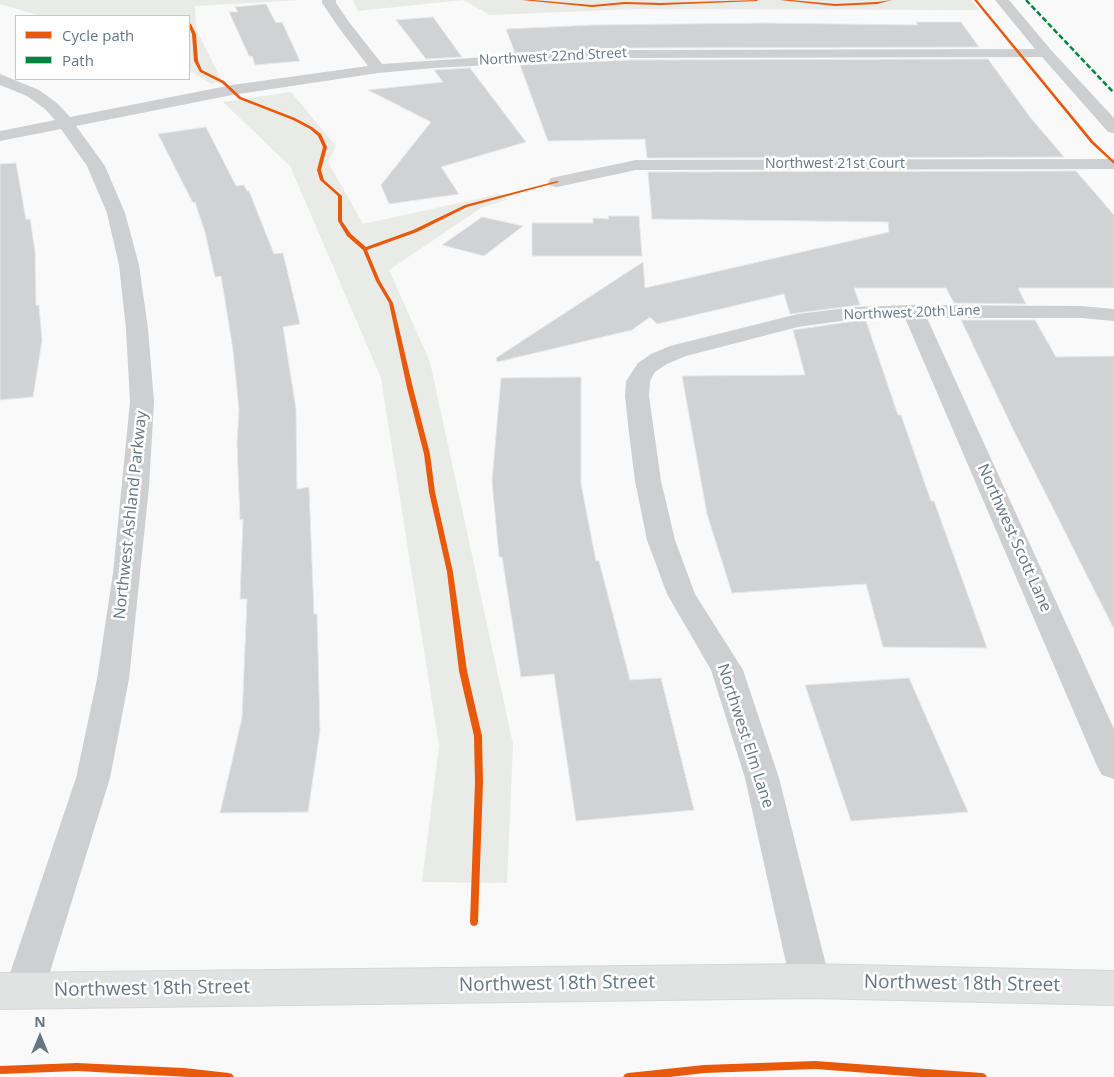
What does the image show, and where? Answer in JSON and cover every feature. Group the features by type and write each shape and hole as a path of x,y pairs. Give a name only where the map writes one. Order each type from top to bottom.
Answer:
{"main road":[{"name":"Northwest 18th Street","path":"12,991 810,980 1114,988"}],"street":[{"path":"330,0 329,3 344,25 378,70"},
{"path":"1002,0 1046,53 1114,128"},
{"name":"Northwest 22nd Street","path":"0,136 232,90 378,70 496,59 628,54 1046,53"},
{"name":"Northwest Ashland Parkway","path":"0,79 33,93 51,106 66,123 96,166 116,213 129,265 134,296 142,402 136,487 126,582 113,679 93,778 12,991"},
{"name":"Northwest 21st Court","path":"557,182 636,165 1114,164"},
{"name":"Northwest 20th Lane","path":"712,342 798,321 855,313 913,311 1081,312 1114,315"},
{"name":"Northwest Scott Lane","path":"913,311 1114,766"},
{"name":"Northwest Elm Lane","path":"712,342 678,351 659,359 646,368 638,381 637,396 648,482 661,540 681,594 727,670 762,778 810,980"}],"shaded area":[{"path":"0,0 301,0 195,6 196,29 222,81 211,84 190,71 190,15 38,15 0,4"},
{"path":"353,0 463,0 358,11"},
{"path":"463,0 971,0 980,10 635,9 490,15"},
{"path":"291,92 336,146 328,162 363,224 500,194 508,199 481,208 389,270 430,362 513,744 507,883 422,882 439,746 381,378 290,166 223,102"}],"building":[{"path":"266,4 276,23 282,22 300,61 255,65 252,56 249,56 229,12 238,12 235,7"},
{"path":"433,17 462,57 426,59 396,20"},
{"path":"916,22 961,22 979,47 628,48 515,53 506,29 593,25 763,23 918,25"},
{"path":"988,59 1030,117 1064,157 647,158 645,139 548,141 520,65 628,60"},
{"path":"470,68 526,142 441,167 459,194 389,204 381,185 431,122 368,90 443,82 434,70"},
{"path":"206,127 236,186 244,185 247,191 249,191 274,254 283,253 300,324 283,327 296,409 297,489 309,487 314,614 317,614 320,731 308,812 220,813 242,718 247,599 240,599 243,519 240,520 237,444 239,410 233,350 221,276 215,277 205,232 195,202 193,203 158,134"},
{"path":"16,163 26,220 30,219 35,251 36,305 39,305 42,341 33,397 0,400 0,164"},
{"path":"1076,171 1114,215 1114,288 1018,288 1026,304 954,303 946,288 854,288 860,305 790,314 784,294 657,324 650,317 632,330 497,362 496,358 643,262 645,288 889,232 888,222 652,219 648,172"},
{"path":"608,216 639,216 642,256 532,256 532,223 593,223 593,218 609,219"},
{"path":"482,217 523,226 484,256 442,245"},
{"path":"961,320 1035,320 1056,357 1114,356 1114,629 1012,427"},
{"path":"866,321 898,415 901,415 931,501 934,501 987,648 883,647 866,584 732,593 707,514 682,376 805,375 793,330"},
{"path":"581,377 581,484 596,561 599,561 630,680 661,678 694,810 576,821 554,674 521,677 502,557 499,557 492,481 501,378"},
{"path":"909,678 968,812 851,821 805,685"}],"marked path":[{"path":"1026,0 1114,93"}],"cycle path":[{"path":"523,0 592,6 625,3 661,4 757,0"},
{"path":"781,0 835,5 877,3 891,0"},
{"path":"975,0 1092,142 1114,163"},
{"path":"190,26 194,34 196,61 201,71 223,82 240,98 294,119 320,135 325,147 319,170 322,180 340,196 340,221 349,235 365,249 378,281 391,303 427,454 432,492 450,572 463,671 478,736 479,782 474,922"},
{"path":"365,249 415,231 466,206 557,182"},
{"path":"628,1077 704,1069 815,1065 982,1077"},
{"path":"0,1070 77,1067 184,1072 229,1077"}]}
